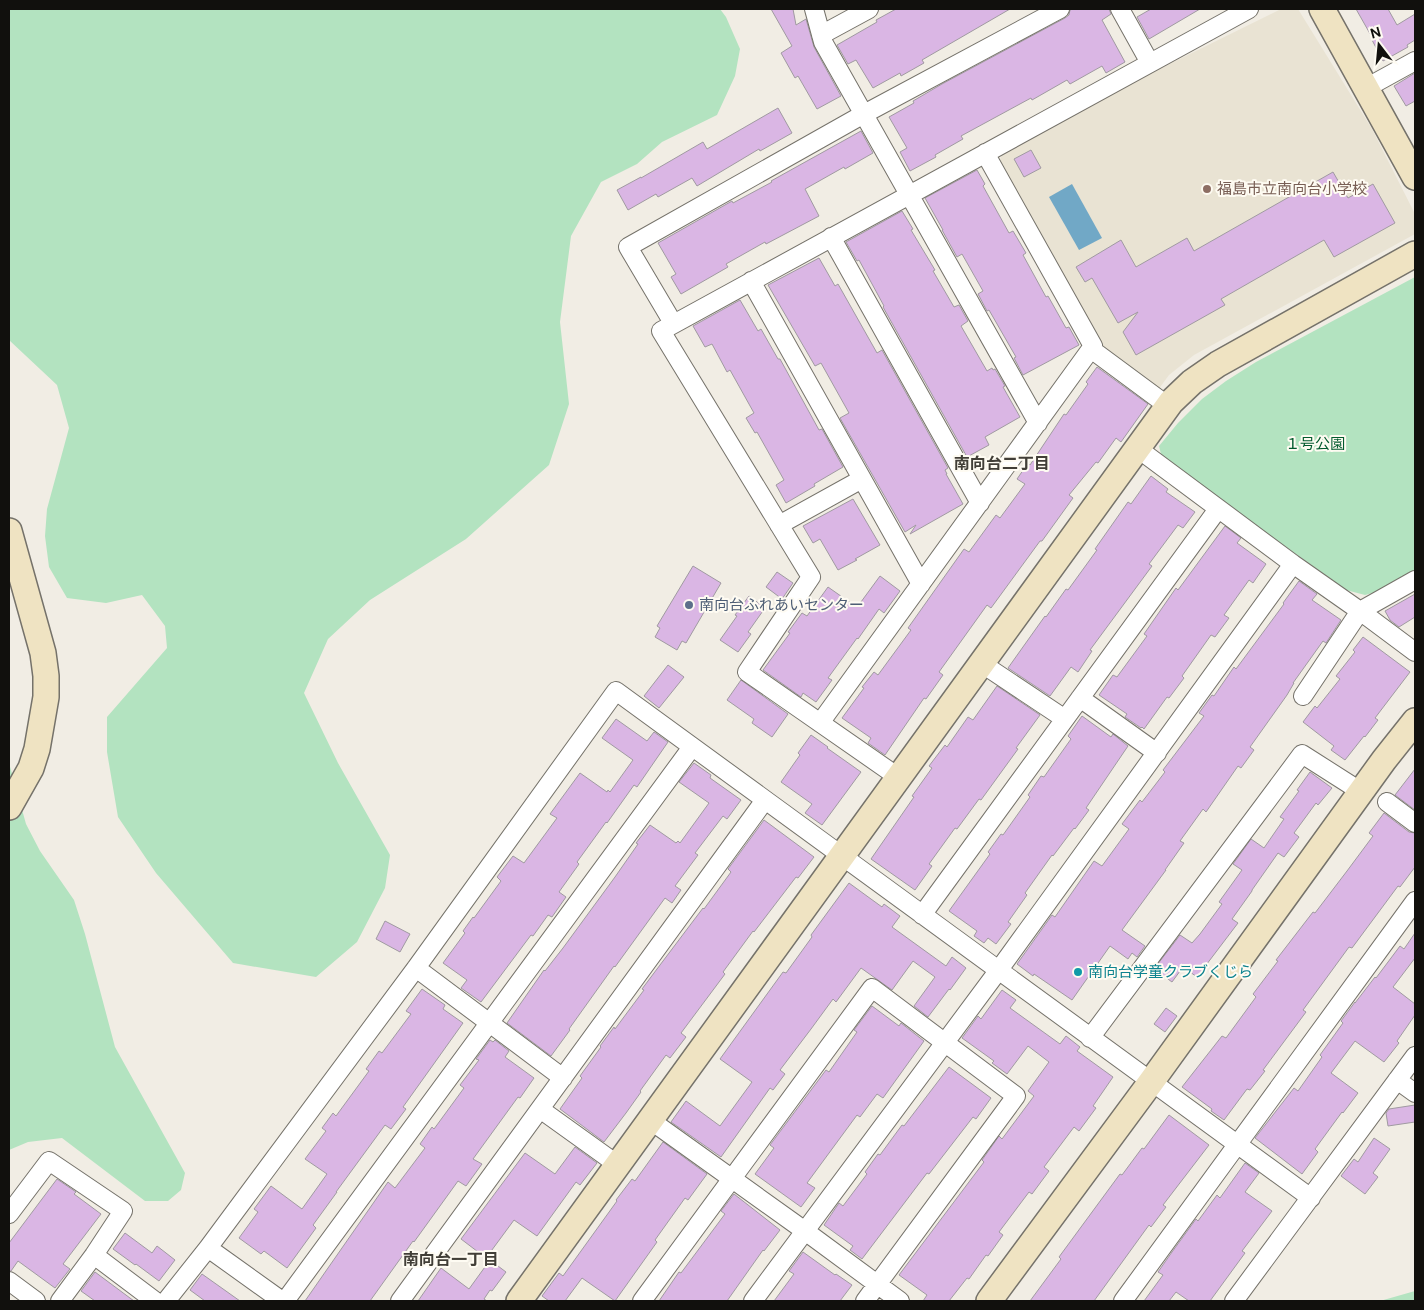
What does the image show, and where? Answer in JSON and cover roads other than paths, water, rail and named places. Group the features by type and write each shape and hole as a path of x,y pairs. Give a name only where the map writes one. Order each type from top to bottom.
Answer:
{"street":[{"path":"814,9 823,42 1038,423"},
{"path":"821,35 869,9"},
{"path":"673,324 628,247 864,114 1060,9"},
{"path":"1120,9 1150,63"},
{"path":"898,777 747,672 811,577 661,330 1150,63 1225,14 1249,9"},
{"path":"1322,9 1415,177"},
{"path":"1366,88 1415,61"},
{"path":"820,723 1093,346 985,153"},
{"path":"831,237 980,503"},
{"path":"526,1299 650,1120 1168,406 1192,382 1218,364 1415,254"},
{"path":"751,281 921,584"},
{"path":"1091,349 1168,406"},
{"path":"1137,448 1415,652"},
{"path":"779,526 862,479"},
{"path":"922,915 1218,509"},
{"path":"9,531 43,652 46,676 46,696 37,749 31,768 9,807"},
{"path":"754,1301 998,971 1293,564"},
{"path":"1303,696 1360,611 1415,580"},
{"path":"981,663 1065,719"},
{"path":"166,1301 208,1248 416,968 616,691 1311,1198"},
{"path":"1080,698 1157,753"},
{"path":"989,1301 1151,1082 1360,792 1415,721"},
{"path":"208,1248 284,1301 692,747"},
{"path":"1090,1038 1302,754 1360,792"},
{"path":"400,1301 765,800"},
{"path":"1387,802 1415,823"},
{"path":"1123,1301 1415,901"},
{"path":"416,968 563,1078"},
{"path":"642,1301 872,988 1016,1096 864,1301"},
{"path":"1234,1301 1415,1056"},
{"path":"1397,1080 1415,1093"},
{"path":"540,1109 618,1165"},
{"path":"650,1120 900,1301"},
{"path":"9,1214 49,1161 123,1211 60,1301"},
{"path":"94,1255 155,1301"},
{"path":"9,1281 36,1301"}],"water":[{"path":"1072,184 1102,238 1079,250 1049,197"}],"place":[{"name":"福島市立南向台小学校","path":"1207,189"},
{"name":"南向台ふれあいセンター","path":"689,605"},
{"name":"南向台学童クラブくじら","path":"1078,972"}],"district":[{"name":"南向台二丁目","path":"1002,463"},
{"name":"南向台一丁目","path":"451,1259"}],"park label":[{"name":"１号公園","path":"1315,444"}]}
